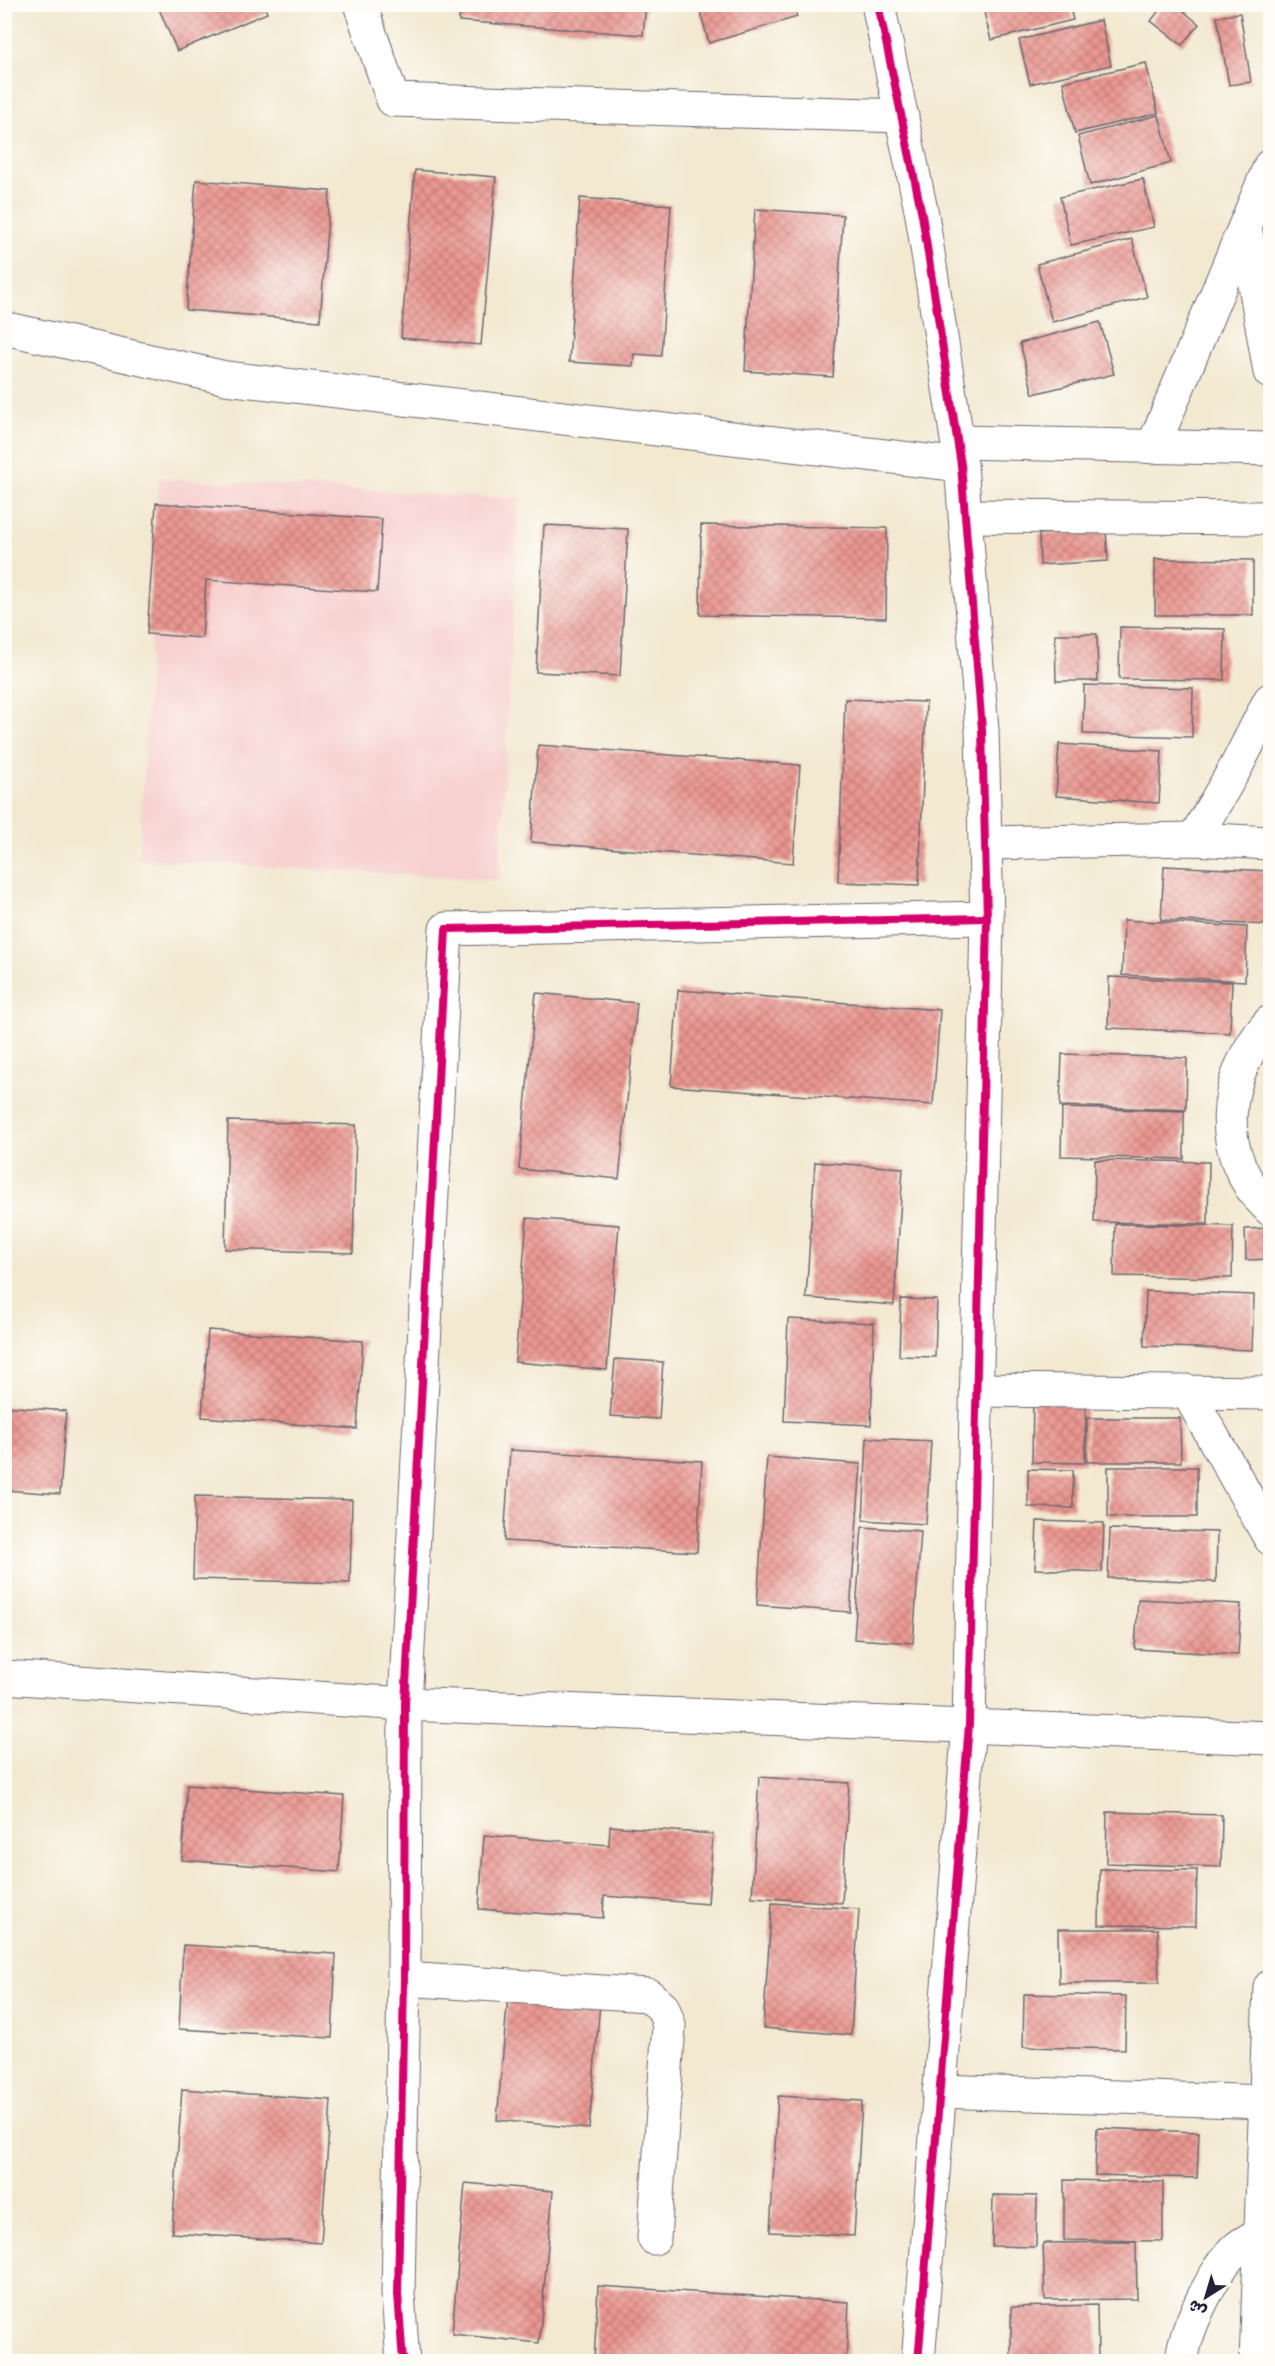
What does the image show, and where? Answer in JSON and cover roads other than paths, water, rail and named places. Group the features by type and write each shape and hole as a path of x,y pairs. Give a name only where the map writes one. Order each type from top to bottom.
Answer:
{"street":[{"path":"360,4 393,100 902,116"},
{"path":"878,4 938,306 960,454 982,730 986,843 987,918 969,1724 918,2361"},
{"path":"1153,447 1270,166"},
{"path":"1245,227 1270,372"},
{"path":"4,328 226,378 960,454 1153,447 1270,448"},
{"path":"966,516 1270,518"},
{"path":"1194,839 1236,767 1270,700"},
{"path":"986,843 1194,839 1270,843"},
{"path":"403,2361 398,2294 404,1979 405,1704 446,929 987,918"},
{"path":"1270,1022 1258,1036 1239,1067 1230,1096 1230,1140 1245,1175 1259,1198 1270,1209"},
{"path":"977,1390 1270,1393"},
{"path":"1187,1392 1270,1538"},
{"path":"4,1677 405,1704 969,1724 1270,1738"},
{"path":"404,1979 648,1995 663,2008 669,2025 654,2238"},
{"path":"1256,2361 1270,1987"},
{"path":"939,2091 1266,2102"},
{"path":"1182,2361 1189,2329 1206,2293 1236,2249 1261,2233"}]}
